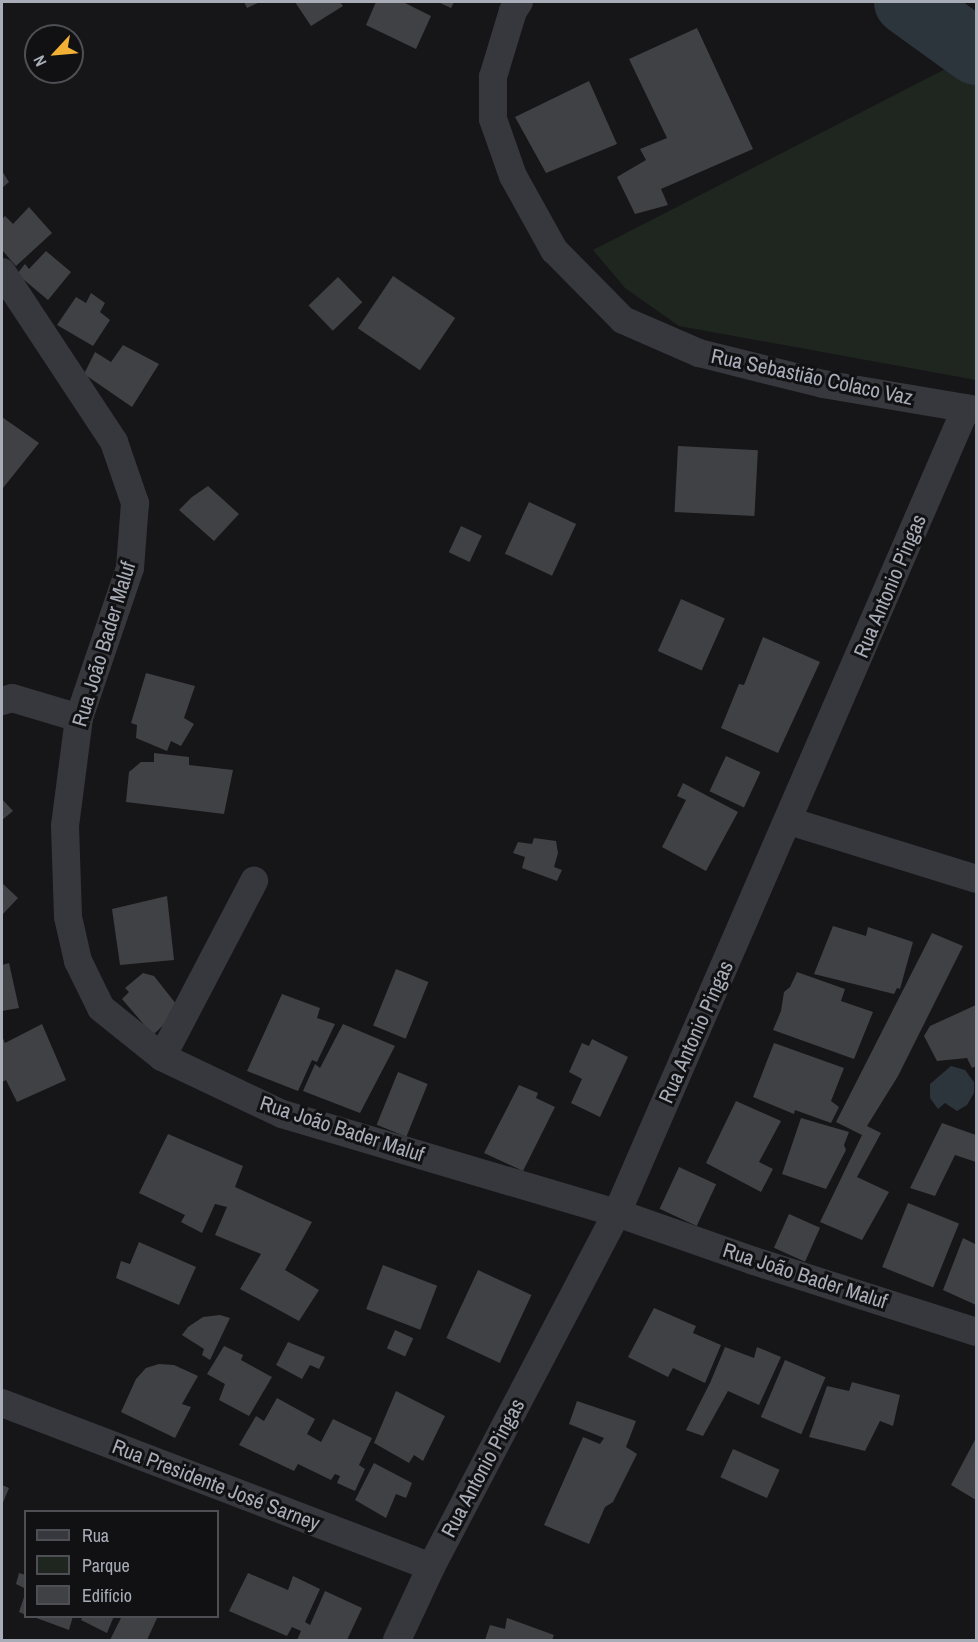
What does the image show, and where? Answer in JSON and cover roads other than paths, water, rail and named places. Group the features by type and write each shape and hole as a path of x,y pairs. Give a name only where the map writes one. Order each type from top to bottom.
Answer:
{"street":[{"name":"Rua Sebastião Colaco Vaz","path":"519,2 513,11 492,77 493,119 513,176 554,250 623,320 699,353 823,384 971,409"},
{"name":"Rua João Bader Maluf","path":"2,272 114,442 135,503 130,568 79,718 65,826 68,917 78,962 101,1008 162,1057 282,1114 617,1213 754,1261 976,1332"},
{"name":"Rua Antonio Pingas","path":"397,1641 431,1568 617,1213 971,409"},
{"path":"2,701 12,698 79,718"},
{"path":"789,820 976,879"},
{"path":"162,1057 254,881"},
{"name":"Rua Presidente José Sarney","path":"2,1403 431,1568"}],"waterway":[{"path":"907,2 976,52"}]}
